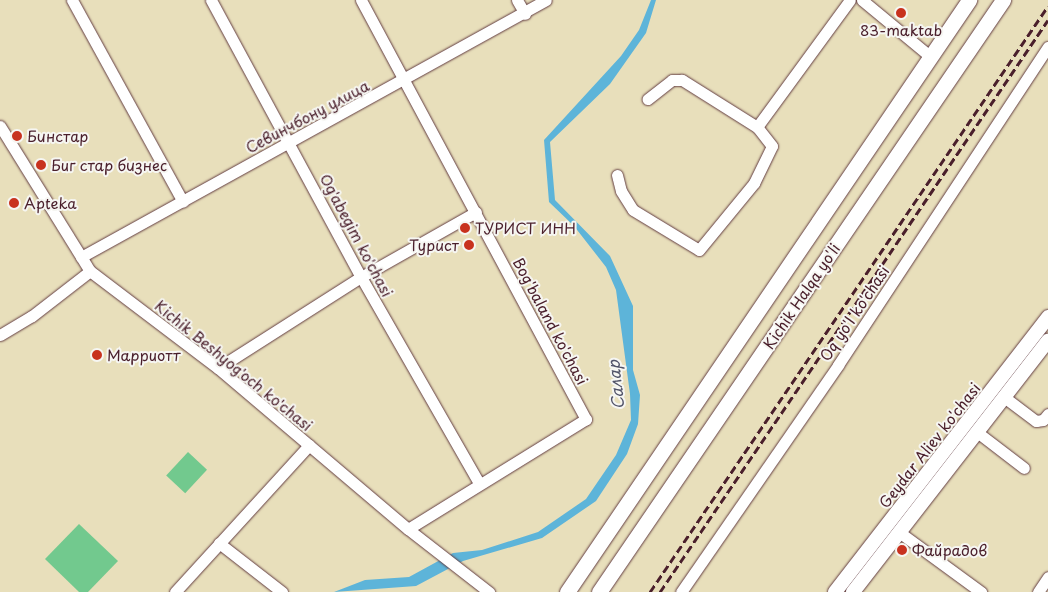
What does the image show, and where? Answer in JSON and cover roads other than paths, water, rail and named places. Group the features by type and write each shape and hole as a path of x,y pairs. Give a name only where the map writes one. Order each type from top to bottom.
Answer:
{"highway":[{"name":"Kichik Halqa yo'li","path":"567,592 969,0"},
{"name":"Kichik Halqa yo'li","path":"598,592 1003,0"}],"main road":[{"name":"Geydar Aliev ko'chasi","path":"853,592 894,528 1048,317"},
{"name":"Geydar Aliev ko'chasi","path":"835,592 894,528 977,432 1048,341"}],"street":[{"path":"72,0 183,202"},
{"name":"Og'abegim ko'chasi","path":"211,0 361,277 479,483"},
{"name":"Bog'baland ko'chasi","path":"361,0 406,80 586,419 479,483 408,529"},
{"path":"517,0 525,14"},
{"name":"Севинчбону улица","path":"81,257 289,142 406,80 525,14 546,0"},
{"path":"757,127 850,0"},
{"path":"862,0 931,56"},
{"name":"Oq yo'l ko'chasi","path":"681,592 838,365 1048,48"},
{"path":"617,175 621,191 633,210 699,250 758,175 772,146 757,127 682,80 672,80 648,99"},
{"name":"Kichik Beshyog'och ko'chasi","path":"0,126 90,271 218,368 408,529 489,592"},
{"path":"218,368 361,277 476,212"},
{"path":"0,335 32,316 90,271"},
{"path":"1004,397 1036,421 1043,420 1048,414"},
{"path":"977,432 1024,468"},
{"path":"175,592 309,444"},
{"path":"894,528 981,592"},
{"path":"219,543 282,592"},
{"path":"1038,592 1048,577"}],"water":[{"name":"Салар","path":"651,0 656,0 646,33 610,84 550,142 555,200 610,256 633,306 633,370 640,395 638,424 627,454 596,501 542,538 463,561 416,586 334,592 365,580 409,577 453,553 482,550 538,532 586,499 616,455 631,420 630,394 616,290 606,267 574,226 549,202 544,140 621,56 639,30"}],"railway":[{"path":"650,592 1048,6"},
{"path":"660,592 1048,20"}],"place":[{"name":"83-maktab","path":"901,13"},
{"name":"Бинстар","path":"17,136"},
{"name":"Биг стар бизнес","path":"41,165"},
{"name":"Apteka","path":"14,203"},
{"name":"ТУРИСТ ИНН","path":"465,228"},
{"name":"Турист","path":"469,245"},
{"name":"Марриотт","path":"97,355"},
{"name":"Файрадов","path":"902,550"}]}
